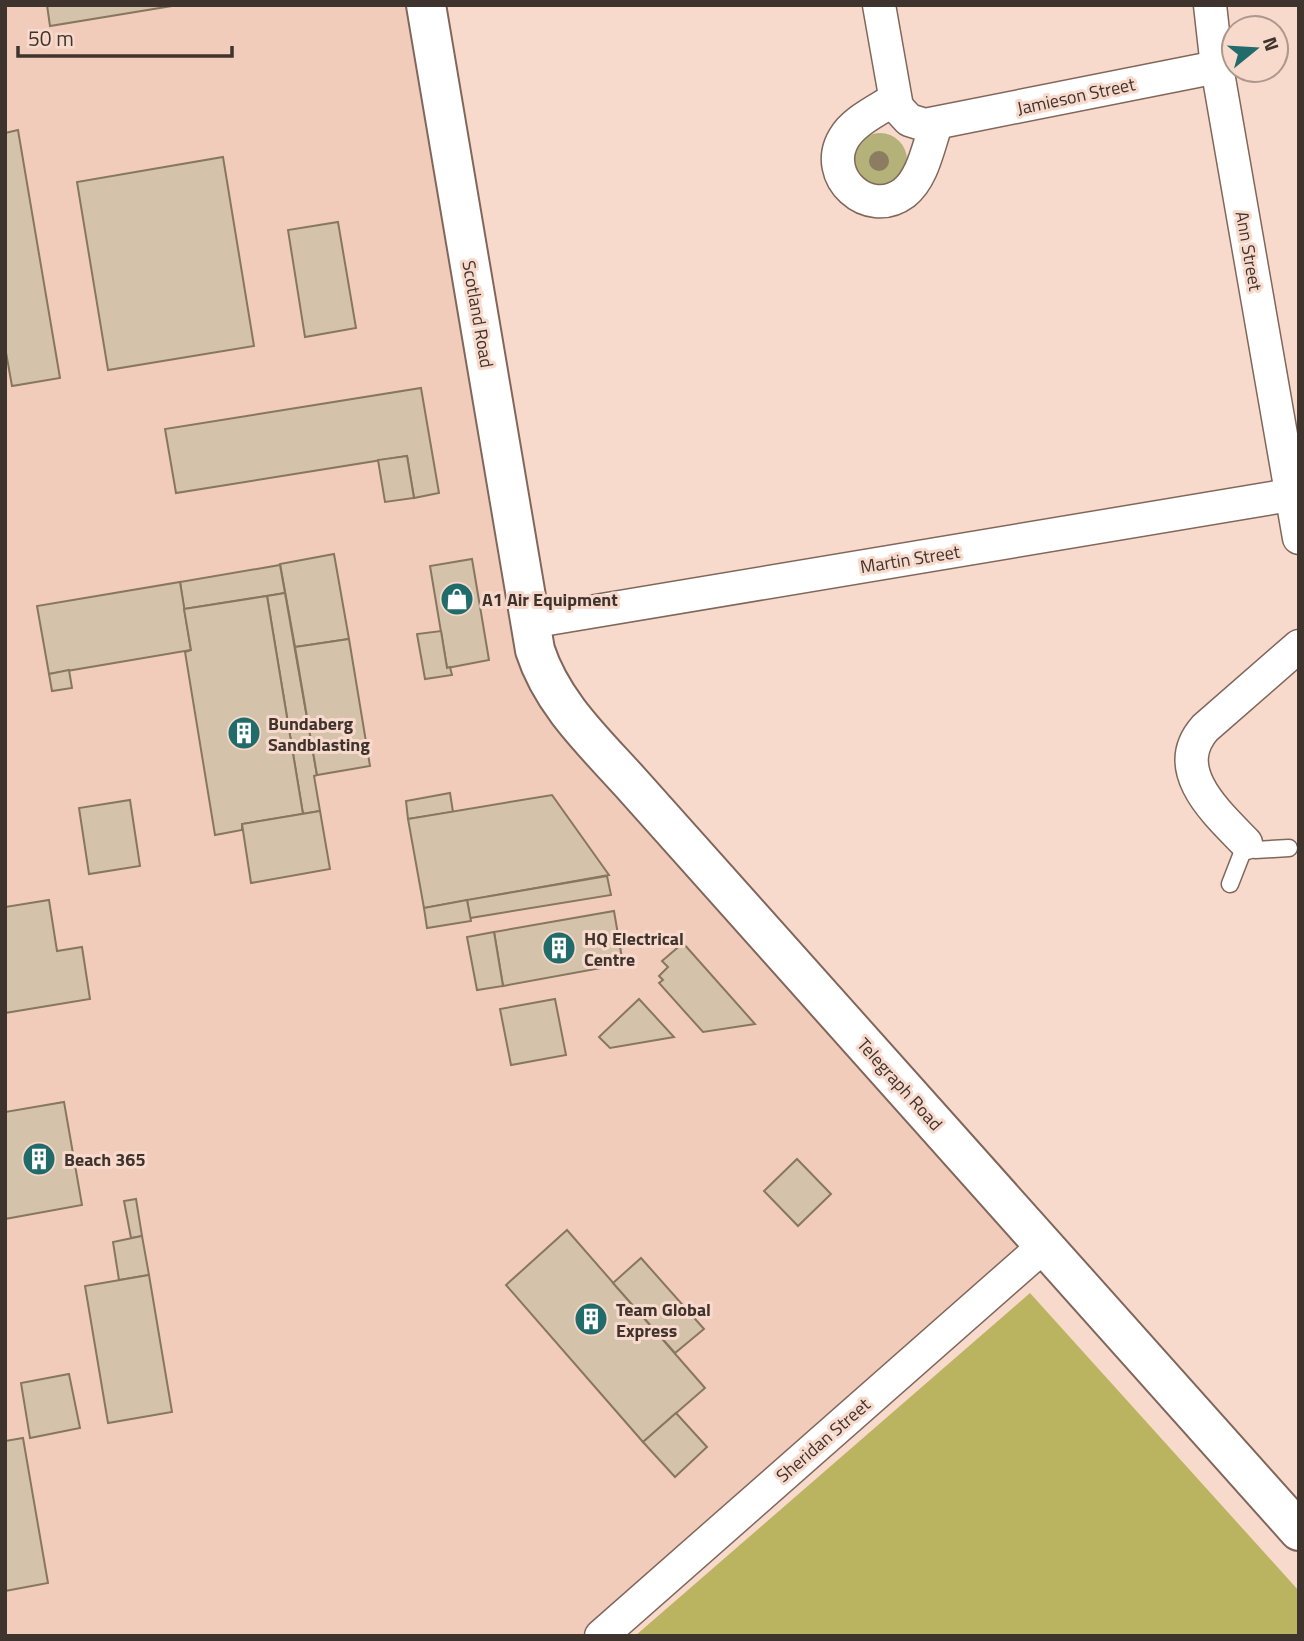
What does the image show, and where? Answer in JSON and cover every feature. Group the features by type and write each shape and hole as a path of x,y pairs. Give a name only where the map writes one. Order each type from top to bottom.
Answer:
{"street":[{"name":"Scotland Road","path":"426,5 530,622"},
{"path":"879,5 895,99 849,130 842,141 838,167 851,191 876,201 903,194 920,173 936,125"},
{"name":"Ann Street","path":"1210,5 1217,67 1299,538"},
{"name":"Jamieson Street","path":"895,99 897,107 909,120 936,125 1217,67"},
{"name":"Martin Street","path":"530,622 1290,495"},
{"name":"Telegraph Road","path":"530,622 534,650 546,681 568,712 1299,1531"},
{"path":"1246,843 1200,791 1192,763 1196,738 1299,646"},
{"name":"Sheridan Street","path":"601,1636 1045,1245"}],"lane":[{"path":"1230,884 1246,843 1255,850 1289,848"}],"shaded area":[{"path":"5,5 424,5 532,649 1041,1245 597,1636 5,1636"},
{"path":"880,133 899,141 907,160 899,179 880,187 861,179 853,160 861,141"},
{"path":"1030,1293 1299,1591 1299,1636 635,1636"}],"building":[{"path":"47,5 178,5 50,26"},
{"path":"18,130 60,378 12,386 5,347 5,133"},
{"path":"223,157 254,346 108,370 77,182"},
{"path":"338,222 356,328 305,337 288,230"},
{"path":"421,388 439,493 414,498 407,456 176,493 165,429"},
{"path":"407,456 414,498 385,502 378,460"},
{"path":"334,554 349,639 295,647 280,564"},
{"name":"A1 Air Equipment","path":"472,559 489,660 447,668 430,566"},
{"path":"280,565 285,593 184,609 180,582"},
{"path":"180,582 191,650 49,674 37,606"},
{"path":"285,593 317,775 314,776 320,811 303,814 267,596"},
{"name":"Bundaberg Sandblasting","path":"267,596 303,814 242,824 242,830 215,835 185,652 191,650 184,609"},
{"path":"441,631 447,668 450,667 452,675 425,679 417,634"},
{"path":"349,639 370,766 317,775 295,647"},
{"path":"69,670 72,688 52,691 49,674"},
{"path":"450,793 453,812 408,819 406,801"},
{"path":"552,795 609,875 424,908 408,819"},
{"path":"130,800 140,866 89,874 79,808"},
{"path":"320,811 330,869 251,883 242,824"},
{"path":"607,876 611,895 470,918 467,900"},
{"path":"49,900 57,951 82,947 90,999 5,1013 5,907"},
{"path":"467,900 471,921 427,928 424,908"},
{"name":"HQ Electrical Centre","path":"614,911 623,964 503,986 494,932"},
{"path":"494,932 503,986 477,990 467,937"},
{"path":"683,943 755,1024 703,1032 659,983 663,980 659,976 668,967 662,961"},
{"path":"555,999 566,1055 511,1065 500,1009"},
{"path":"639,999 674,1037 610,1048 599,1037"},
{"name":"Beach 365","path":"64,1102 82,1205 5,1219 5,1112"},
{"path":"797,1159 831,1194 798,1226 764,1191"},
{"path":"136,1199 142,1236 131,1238 124,1201"},
{"name":"Team Global Express","path":"567,1230 705,1388 643,1442 506,1285"},
{"path":"142,1236 149,1275 119,1280 113,1242"},
{"path":"641,1258 704,1329 675,1353 613,1283"},
{"path":"149,1275 172,1412 108,1423 85,1286"},
{"path":"69,1374 80,1428 30,1438 21,1383"},
{"path":"676,1413 707,1447 675,1477 643,1442"},
{"path":"23,1438 48,1583 5,1591 5,1441"}],"place":[{"name":"A1 Air Equipment","path":"457,599"},
{"name":"Bundaberg Sandblasting","path":"244,733"},
{"name":"HQ Electrical Centre","path":"559,948"},
{"name":"Beach 365","path":"39,1159"},
{"name":"Team Global Express","path":"591,1319"}]}
